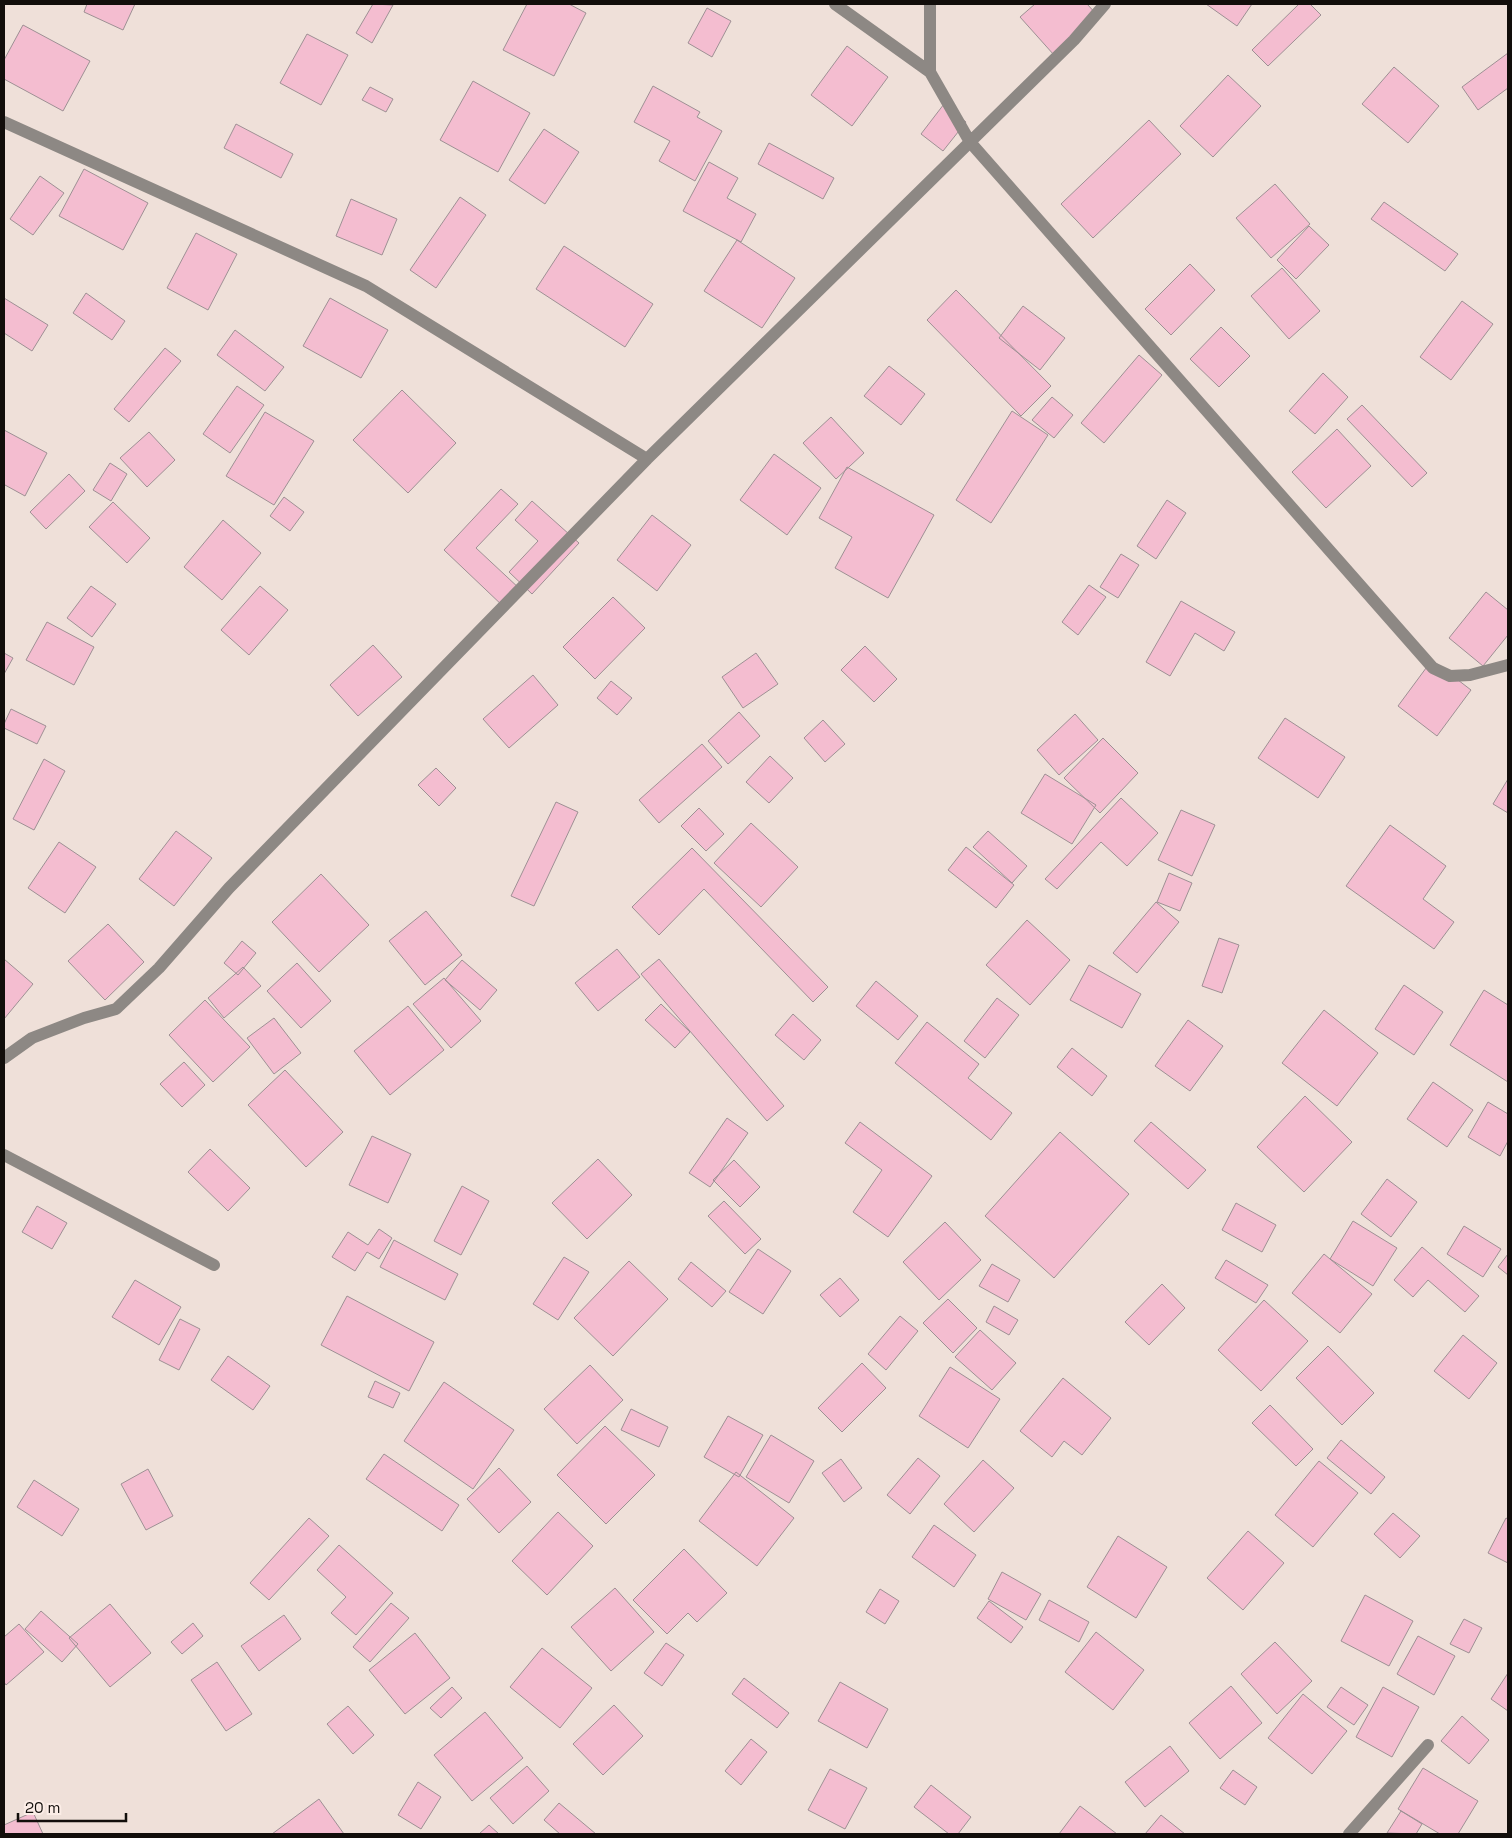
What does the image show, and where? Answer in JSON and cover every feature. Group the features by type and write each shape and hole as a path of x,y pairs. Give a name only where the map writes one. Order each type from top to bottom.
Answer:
{"street":[{"path":"835,4 930,72 970,142 1433,668 1450,676 1470,675 1508,665"},
{"path":"930,4 930,72"},
{"path":"4,1058 32,1038 84,1018 116,1009 159,968 229,888 647,459 1074,40 1105,4"},
{"path":"4,122 366,286 647,459"},
{"path":"4,1155 214,1265"},
{"path":"1349,1834 1428,1745"}],"building":[{"path":"87,4 135,4 123,30 84,12"},
{"path":"373,4 393,5 372,43 356,33"},
{"path":"527,4 569,4 586,13 554,76 503,50"},
{"path":"1035,4 1087,4 1098,16 1054,55 1020,17"},
{"path":"1206,4 1252,4 1237,26"},
{"path":"1299,4 1310,4 1321,15 1268,66 1252,50"},
{"path":"707,8 731,21 712,57 688,43"},
{"path":"23,25 90,61 63,111 4,79 4,60"},
{"path":"307,34 348,55 321,105 280,83"},
{"path":"847,46 888,77 852,126 811,95"},
{"path":"1508,53 1508,88 1478,110 1462,87"},
{"path":"1394,67 1439,106 1408,143 1362,104"},
{"path":"1228,75 1261,106 1213,157 1180,126"},
{"path":"473,81 530,113 498,172 440,140"},
{"path":"653,86 700,112 697,117 722,131 695,181 659,161 670,141 634,122"},
{"path":"370,87 393,99 386,112 362,100"},
{"path":"944,104 966,122 943,151 921,134"},
{"path":"1149,120 1181,154 1093,238 1061,204"},
{"path":"236,124 293,154 281,178 224,148"},
{"path":"544,129 579,152 545,204 509,180"},
{"path":"769,143 834,178 823,199 758,164"},
{"path":"709,162 738,178 727,198 756,214 741,242 683,211"},
{"path":"84,169 148,203 123,250 59,216"},
{"path":"40,176 64,193 33,235 10,219"},
{"path":"1275,184 1310,224 1271,258 1236,218"},
{"path":"460,197 486,215 436,288 410,270"},
{"path":"351,199 397,219 382,255 336,236"},
{"path":"1384,202 1458,254 1445,271 1371,219"},
{"path":"1309,226 1329,245 1296,279 1277,260"},
{"path":"196,233 237,254 208,310 167,288"},
{"path":"737,240 795,278 762,328 704,291"},
{"path":"564,246 653,304 625,347 536,289"},
{"path":"1190,264 1215,290 1171,335 1145,309"},
{"path":"1282,268 1320,311 1289,339 1251,296"},
{"path":"956,290 1051,386 1021,416 927,320"},
{"path":"86,293 125,321 112,340 73,313"},
{"path":"4,298 48,325 32,351 4,333"},
{"path":"330,298 388,330 361,378 303,346"},
{"path":"1462,301 1493,324 1451,380 1420,357"},
{"path":"1023,306 1065,338 1040,370 999,338"},
{"path":"1221,327 1250,356 1219,387 1190,359"},
{"path":"235,330 284,367 265,391 217,355"},
{"path":"165,348 181,361 129,422 114,409"},
{"path":"1139,355 1162,375 1104,443 1081,423"},
{"path":"889,366 925,394 901,425 864,396"},
{"path":"1323,373 1348,397 1315,434 1289,411"},
{"path":"237,386 264,405 230,453 203,434"},
{"path":"402,390 456,443 408,493 353,440"},
{"path":"1052,397 1073,415 1054,438 1032,420"},
{"path":"1362,405 1427,473 1412,487 1347,419"},
{"path":"1012,411 1048,435 991,523 956,500"},
{"path":"265,412 314,441 274,505 226,476"},
{"path":"831,417 864,453 836,479 803,443"},
{"path":"1337,429 1371,466 1326,508 1292,472"},
{"path":"4,430 47,453 25,496 5,485 4,487"},
{"path":"149,432 175,460 147,487 120,458"},
{"path":"774,454 821,488 787,535 740,500"},
{"path":"110,463 127,474 111,501 93,490"},
{"path":"847,467 934,515 888,598 835,568 852,537 819,518"},
{"path":"69,474 85,491 46,529 30,512"},
{"path":"501,489 518,504 476,548 521,590 505,608 444,550"},
{"path":"284,497 304,512 290,531 270,516"},
{"path":"1167,500 1186,513 1156,559 1137,546"},
{"path":"532,501 579,543 532,594 509,572 538,541 515,520"},
{"path":"113,502 150,538 127,563 89,527"},
{"path":"652,515 691,545 657,591 617,560"},
{"path":"223,520 261,553 222,600 184,567"},
{"path":"1121,554 1139,565 1118,598 1100,587"},
{"path":"1089,585 1106,597 1078,635 1062,622"},
{"path":"91,586 116,604 92,637 67,618"},
{"path":"260,586 288,610 249,655 221,630"},
{"path":"1486,592 1508,610 1508,635 1483,666 1449,638"},
{"path":"613,597 645,628 595,679 563,647"},
{"path":"1181,601 1235,632 1224,651 1195,633 1170,676 1146,662"},
{"path":"47,622 94,647 74,685 26,660"},
{"path":"373,645 402,677 358,716 330,685"},
{"path":"865,646 897,679 874,702 841,670"},
{"path":"4,653 13,658 4,674"},
{"path":"756,653 778,684 743,708 722,677"},
{"path":"1432,660 1471,690 1437,736 1398,706"},
{"path":"533,675 558,705 509,748 483,719"},
{"path":"611,681 632,698 617,715 597,698"},
{"path":"11,709 46,726 37,744 4,728"},
{"path":"739,712 760,736 728,764 708,741"},
{"path":"1075,714 1098,740 1059,775 1037,750"},
{"path":"1285,718 1345,757 1318,798 1258,758"},
{"path":"823,720 845,744 825,762 804,738"},
{"path":"1103,738 1138,773 1100,813 1064,778"},
{"path":"702,744 722,767 659,823 639,800"},
{"path":"770,756 793,778 769,803 746,782"},
{"path":"44,759 65,771 34,830 13,819"},
{"path":"436,768 456,788 439,806 418,785"},
{"path":"1045,774 1096,805 1072,844 1021,813"},
{"path":"1508,779 1508,813 1493,804"},
{"path":"1121,798 1158,833 1127,866 1101,842 1057,889 1045,879"},
{"path":"556,802 578,812 534,906 511,896"},
{"path":"699,808 724,834 706,851 681,826"},
{"path":"1181,810 1215,825 1192,876 1158,860"},
{"path":"751,823 798,867 761,907 714,863"},
{"path":"1390,825 1446,866 1423,899 1454,922 1434,949 1346,886"},
{"path":"176,831 212,858 174,906 139,879"},
{"path":"988,831 1027,866 1012,883 973,847"},
{"path":"59,842 96,867 65,913 28,888"},
{"path":"966,847 1014,885 996,908 948,870"},
{"path":"692,848 828,987 813,1002 704,889 659,935 632,907"},
{"path":"1169,873 1192,883 1180,911 1157,902"},
{"path":"321,874 369,925 319,972 272,922"},
{"path":"1156,902 1179,922 1137,973 1113,953"},
{"path":"426,911 462,955 425,985 389,941"},
{"path":"1027,920 1070,960 1030,1005 986,965"},
{"path":"108,924 144,962 105,1000 68,961"},
{"path":"1219,938 1239,945 1222,993 1202,986"},
{"path":"242,941 256,953 238,975 224,963"},
{"path":"617,949 640,977 598,1011 575,983"},
{"path":"4,959 33,984 4,1019"},
{"path":"659,959 784,1106 767,1121 641,974"},
{"path":"462,960 497,990 480,1010 445,980"},
{"path":"297,963 331,1001 301,1028 267,991"},
{"path":"1089,965 1141,994 1122,1028 1070,1000"},
{"path":"243,967 261,986 224,1018 208,998"},
{"path":"444,978 481,1021 451,1048 413,1004"},
{"path":"876,981 918,1016 898,1040 856,1006"},
{"path":"1404,985 1443,1012 1414,1055 1375,1029"},
{"path":"1484,990 1508,1005 1508,1082 1450,1045"},
{"path":"997,998 1019,1015 985,1058 964,1041"},
{"path":"205,1000 250,1047 213,1082 169,1035"},
{"path":"661,1004 690,1032 675,1048 645,1020"},
{"path":"408,1006 444,1050 390,1095 354,1051"},
{"path":"1324,1010 1378,1053 1337,1106 1282,1063"},
{"path":"793,1014 821,1040 804,1060 775,1035"},
{"path":"274,1018 301,1053 274,1074 247,1038"},
{"path":"1188,1020 1223,1046 1190,1091 1155,1066"},
{"path":"927,1022 979,1064 968,1078 1012,1113 991,1140 895,1063"},
{"path":"1072,1048 1107,1076 1092,1096 1057,1067"},
{"path":"184,1062 205,1085 182,1107 160,1084"},
{"path":"285,1070 343,1132 306,1167 248,1105"},
{"path":"1433,1082 1473,1110 1447,1147 1407,1119"},
{"path":"1305,1096 1352,1142 1304,1192 1257,1147"},
{"path":"1488,1102 1508,1114 1508,1141 1500,1156 1468,1137"},
{"path":"727,1118 748,1133 710,1187 689,1173"},
{"path":"860,1122 932,1176 888,1237 853,1212 882,1170 845,1143"},
{"path":"1151,1122 1206,1170 1188,1189 1134,1141"},
{"path":"1060,1132 1129,1194 1054,1278 985,1216"},
{"path":"372,1136 411,1154 388,1203 349,1185"},
{"path":"210,1149 250,1188 228,1211 188,1172"},
{"path":"598,1159 632,1195 587,1239 552,1203"},
{"path":"734,1160 760,1187 740,1207 713,1180"},
{"path":"1387,1179 1417,1202 1391,1237 1361,1214"},
{"path":"462,1186 489,1201 461,1255 434,1241"},
{"path":"724,1201 761,1239 745,1254 708,1216"},
{"path":"1236,1203 1276,1225 1262,1252 1222,1230"},
{"path":"37,1206 67,1223 52,1249 22,1232"},
{"path":"1353,1221 1397,1248 1373,1286 1330,1259"},
{"path":"945,1222 981,1260 939,1300 903,1262"},
{"path":"1464,1226 1501,1249 1483,1277 1447,1254"},
{"path":"379,1229 392,1238 379,1259 367,1252 355,1271 332,1257 348,1232 368,1245"},
{"path":"394,1240 458,1274 445,1300 380,1267"},
{"path":"1422,1247 1479,1296 1465,1312 1428,1280 1413,1297 1394,1280"},
{"path":"758,1249 791,1271 763,1314 729,1292"},
{"path":"1324,1254 1372,1294 1340,1333 1292,1293"},
{"path":"1508,1254 1508,1275 1498,1267"},
{"path":"564,1257 589,1272 558,1320 533,1304"},
{"path":"1226,1260 1268,1285 1256,1303 1215,1278"},
{"path":"629,1261 668,1299 613,1356 574,1318"},
{"path":"691,1262 726,1291 712,1307 678,1279"},
{"path":"992,1264 1020,1280 1008,1302 979,1286"},
{"path":"840,1278 859,1300 840,1317 820,1295"},
{"path":"135,1280 181,1307 159,1345 112,1317"},
{"path":"1162,1284 1185,1308 1149,1345 1125,1322"},
{"path":"347,1296 434,1342 409,1391 321,1345"},
{"path":"948,1299 977,1328 953,1353 923,1323"},
{"path":"1264,1300 1308,1341 1261,1391 1218,1350"},
{"path":"994,1306 1018,1320 1009,1335 986,1322"},
{"path":"900,1316 918,1331 886,1370 868,1354"},
{"path":"180,1319 200,1329 179,1370 159,1360"},
{"path":"980,1330 1016,1363 992,1390 955,1357"},
{"path":"1463,1335 1497,1363 1469,1399 1434,1371"},
{"path":"1328,1346 1374,1393 1342,1425 1296,1378"},
{"path":"228,1356 270,1386 253,1410 211,1380"},
{"path":"862,1363 886,1388 842,1432 818,1408"},
{"path":"590,1365 623,1400 577,1444 544,1409"},
{"path":"950,1367 1000,1399 968,1448 919,1416"},
{"path":"1063,1378 1111,1418 1082,1455 1064,1441 1052,1457 1020,1431"},
{"path":"375,1381 400,1393 393,1408 368,1397"},
{"path":"444,1382 514,1430 473,1489 404,1441"},
{"path":"1270,1405 1313,1449 1296,1466 1252,1423"},
{"path":"631,1409 668,1427 659,1447 621,1430"},
{"path":"728,1416 763,1435 739,1477 704,1457"},
{"path":"605,1426 655,1475 606,1524 557,1475"},
{"path":"771,1435 814,1461 789,1503 746,1477"},
{"path":"1341,1440 1385,1477 1371,1494 1327,1458"},
{"path":"384,1454 459,1505 442,1531 366,1479"},
{"path":"918,1458 940,1476 910,1514 887,1495"},
{"path":"841,1459 862,1488 844,1502 822,1473"},
{"path":"983,1460 1014,1488 974,1532 944,1504"},
{"path":"1319,1461 1358,1493 1313,1547 1275,1515"},
{"path":"499,1468 531,1502 499,1533 467,1499"},
{"path":"148,1469 173,1516 146,1530 121,1484"},
{"path":"736,1472 794,1518 757,1566 699,1521"},
{"path":"34,1480 79,1509 62,1536 17,1507"},
{"path":"558,1512 593,1546 547,1595 512,1561"},
{"path":"1393,1513 1420,1536 1400,1558 1374,1534"},
{"path":"309,1518 329,1536 269,1600 250,1583"},
{"path":"1506,1518 1508,1519 1508,1563 1488,1553"},
{"path":"934,1525 976,1555 954,1587 912,1557"},
{"path":"1248,1531 1284,1563 1243,1610 1207,1578"},
{"path":"1118,1536 1167,1567 1136,1618 1087,1587"},
{"path":"339,1545 393,1593 356,1635 331,1613 346,1597 317,1570"},
{"path":"684,1549 727,1593 697,1622 688,1613 667,1634 633,1600"},
{"path":"1002,1572 1041,1594 1026,1620 988,1599"},
{"path":"615,1588 654,1632 611,1671 571,1627"},
{"path":"880,1589 899,1601 885,1624 866,1612"},
{"path":"1365,1595 1413,1621 1389,1666 1341,1641"},
{"path":"1049,1600 1089,1622 1079,1642 1039,1620"},
{"path":"989,1601 1023,1627 1011,1643 977,1618"},
{"path":"391,1603 409,1618 370,1662 353,1647"},
{"path":"110,1604 151,1653 110,1687 69,1638"},
{"path":"41,1611 78,1644 62,1662 25,1629"},
{"path":"284,1615 301,1639 259,1671 241,1646"},
{"path":"1464,1619 1482,1628 1469,1653 1450,1644"},
{"path":"193,1623 203,1636 182,1654 171,1642"},
{"path":"19,1624 44,1652 6,1685 4,1682 4,1637"},
{"path":"1096,1632 1144,1670 1113,1710 1065,1672"},
{"path":"415,1633 450,1678 405,1714 369,1670"},
{"path":"1418,1636 1455,1656 1434,1695 1397,1674"},
{"path":"1275,1642 1312,1681 1277,1714 1241,1674"},
{"path":"666,1643 684,1655 662,1686 644,1673"},
{"path":"542,1648 592,1688 560,1728 510,1687"},
{"path":"217,1662 252,1714 226,1731 191,1680"},
{"path":"1508,1673 1508,1711 1491,1699"},
{"path":"744,1678 789,1713 777,1728 732,1694"},
{"path":"840,1682 888,1709 867,1748 818,1721"},
{"path":"1231,1686 1262,1723 1220,1759 1189,1723"},
{"path":"452,1687 462,1698 441,1718 430,1708"},
{"path":"1341,1687 1368,1705 1354,1725 1327,1707"},
{"path":"1383,1687 1419,1707 1392,1757 1356,1737"},
{"path":"1303,1694 1347,1731 1312,1774 1268,1738"},
{"path":"614,1705 643,1736 603,1775 573,1744"},
{"path":"348,1706 374,1735 353,1754 327,1724"},
{"path":"485,1712 523,1758 472,1801 434,1755"},
{"path":"1462,1716 1489,1740 1469,1764 1441,1741"},
{"path":"751,1739 767,1752 741,1785 725,1771"},
{"path":"1170,1746 1189,1771 1145,1807 1125,1782"},
{"path":"527,1766 549,1791 513,1824 490,1798"},
{"path":"1423,1768 1478,1801 1458,1834 1440,1834 1398,1809"},
{"path":"830,1769 867,1788 845,1829 808,1810"},
{"path":"1233,1770 1257,1787 1245,1805 1220,1788"},
{"path":"418,1782 441,1797 421,1829 398,1815"},
{"path":"931,1785 971,1817 958,1834 949,1834 914,1807"},
{"path":"319,1799 344,1834 272,1834"},
{"path":"559,1803 596,1834 560,1834 544,1820"},
{"path":"1080,1806 1117,1834 1059,1834"},
{"path":"1401,1811 1422,1824 1416,1834 1387,1833"},
{"path":"33,1812 43,1834 4,1834 4,1825"},
{"path":"1161,1815 1185,1834 1145,1834"},
{"path":"489,1825 499,1834 479,1834"}]}
